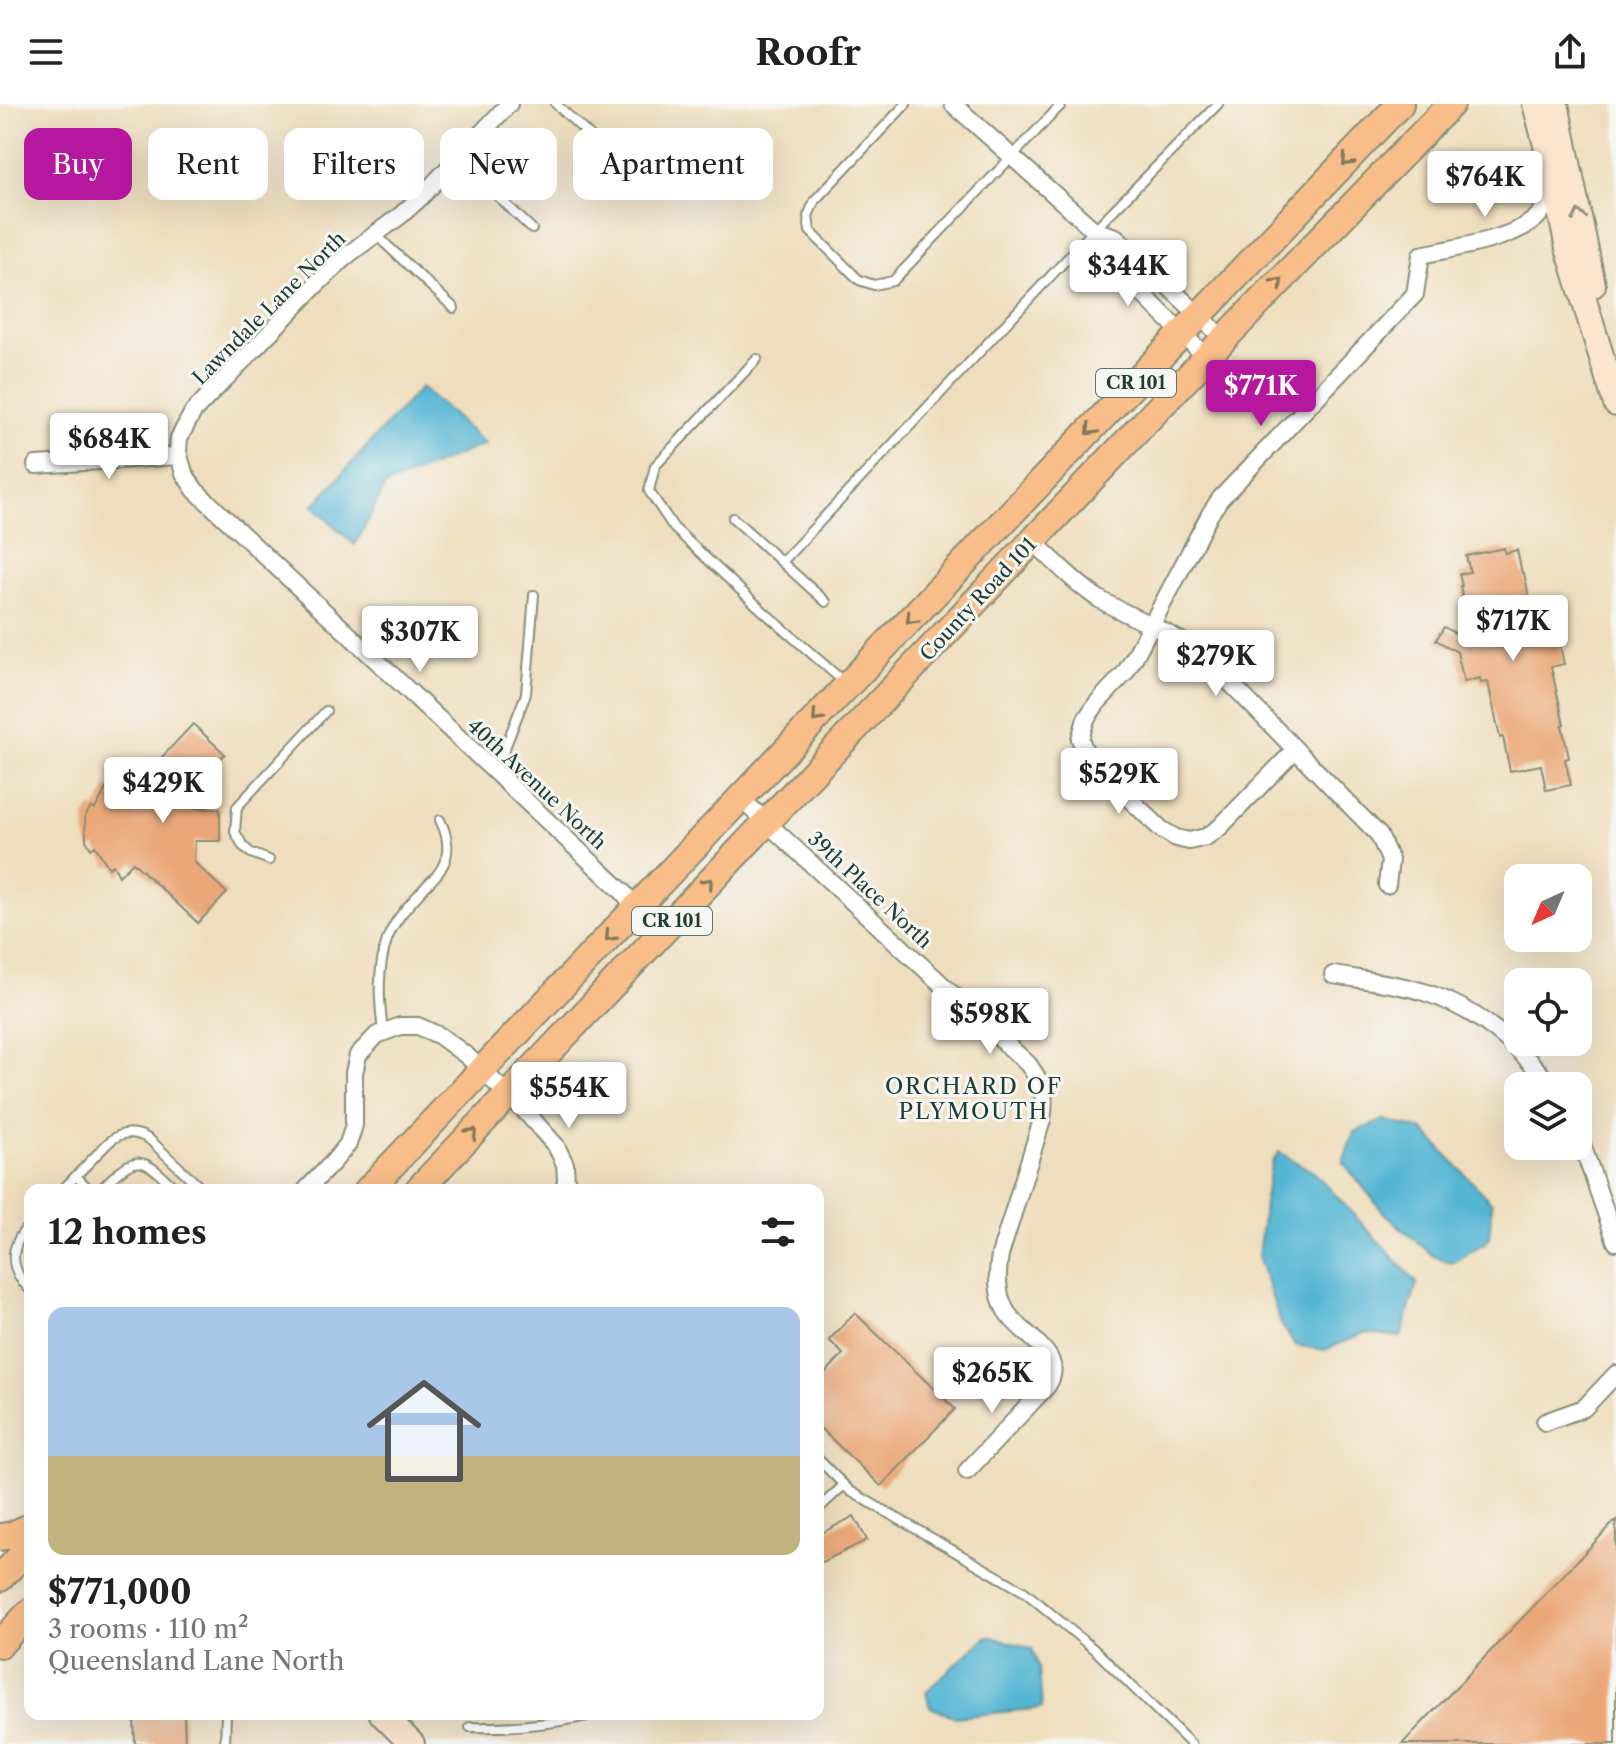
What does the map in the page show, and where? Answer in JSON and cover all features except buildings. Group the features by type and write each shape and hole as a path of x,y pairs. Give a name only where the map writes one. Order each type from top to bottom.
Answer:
{"main road":[{"name":"County Road 101","path":"374,1184 1400,104"},
{"name":"County Road 101","path":"424,1184 1451,104"},
{"path":"0,1537 24,1530"},
{"path":"0,1578 24,1553"},
{"path":"0,1644 24,1618"}],"street":[{"name":"Lawndale Lane North","path":"486,128 509,104"},
{"path":"953,104 1094,230 1116,237 1191,325 1216,349"},
{"path":"1535,104 1568,248 1616,402"},
{"path":"1556,104 1616,402"},
{"name":"Lawndale Lane North","path":"179,454 179,438 193,412 345,257 401,215 440,176"},
{"path":"1295,750 1219,828 1206,837 1189,841 1161,829 1088,759 1080,739 1086,719 1125,673 1220,499 1415,294 1421,255 1520,228 1542,212 1554,185"},
{"path":"1094,230 1102,254 1191,325 1216,349"},
{"path":"36,465 179,454"},
{"name":"40th Avenue North","path":"179,454 184,473 195,490 623,892 636,908"},
{"path":"1033,541 1097,597 1191,646 1204,656 1379,835 1390,860 1387,885"},
{"name":"39th Place North","path":"740,798 1028,1064 1040,1081 1045,1100 1042,1120 1000,1255 997,1274 999,1294 1006,1311 1047,1353 1054,1370 1047,1386 967,1471"},
{"path":"1333,975 1425,993 1461,1008 1495,1029 1526,1055 1540,1072"},
{"path":"312,1184 348,1144 354,1125 354,1073 358,1055 377,1035 400,1026 418,1026 440,1036 467,1056 524,1110 556,1146 565,1164 565,1184"},
{"path":"1587,1160 1616,1242"},
{"path":"1545,1422 1584,1408 1616,1374"},
{"path":"388,1720 412,1744"}],"lane":[{"path":"556,104 581,128"},
{"path":"906,104 815,200 808,216 810,231 859,280 874,285 893,281 1062,104"},
{"path":"782,562 1094,230 1218,104"},
{"path":"502,200 532,229"},
{"path":"375,234 454,308"},
{"path":"757,359 655,466 649,491 674,528 847,685"},
{"path":"733,518 826,602"},
{"path":"495,772 526,694 534,595"},
{"path":"269,860 243,846 235,832 237,807 326,711"},
{"path":"383,1033 380,969 387,939 399,916 442,867 447,840 440,820"},
{"path":"68,1184 117,1135 126,1133 149,1139 197,1184"},
{"path":"106,1184 119,1170 144,1162 171,1184"},
{"path":"76,1176 84,1184"},
{"path":"24,1231 14,1250 14,1265 24,1285"},
{"path":"824,1465 850,1491 1025,1592 1096,1651 1191,1744"},
{"path":"824,1503 844,1485"},
{"path":"225,1744 226,1720"},
{"path":"470,1727 496,1728 570,1720"}],"water":[{"path":"421,387 485,444 386,485 355,545 313,506"},
{"path":"1384,1120 1423,1130 1492,1203 1489,1240 1452,1263 1433,1256 1384,1213 1343,1162 1354,1132"},
{"path":"1279,1152 1315,1173 1417,1283 1401,1337 1364,1333 1325,1350 1295,1345 1281,1324 1258,1256 1272,1162"},
{"path":"987,1636 1032,1648 1039,1669 1042,1708 955,1717 930,1707 926,1692"}],"district":[{"name":"ORCHARD OF PLYMOUTH","path":"974,1098"}]}
